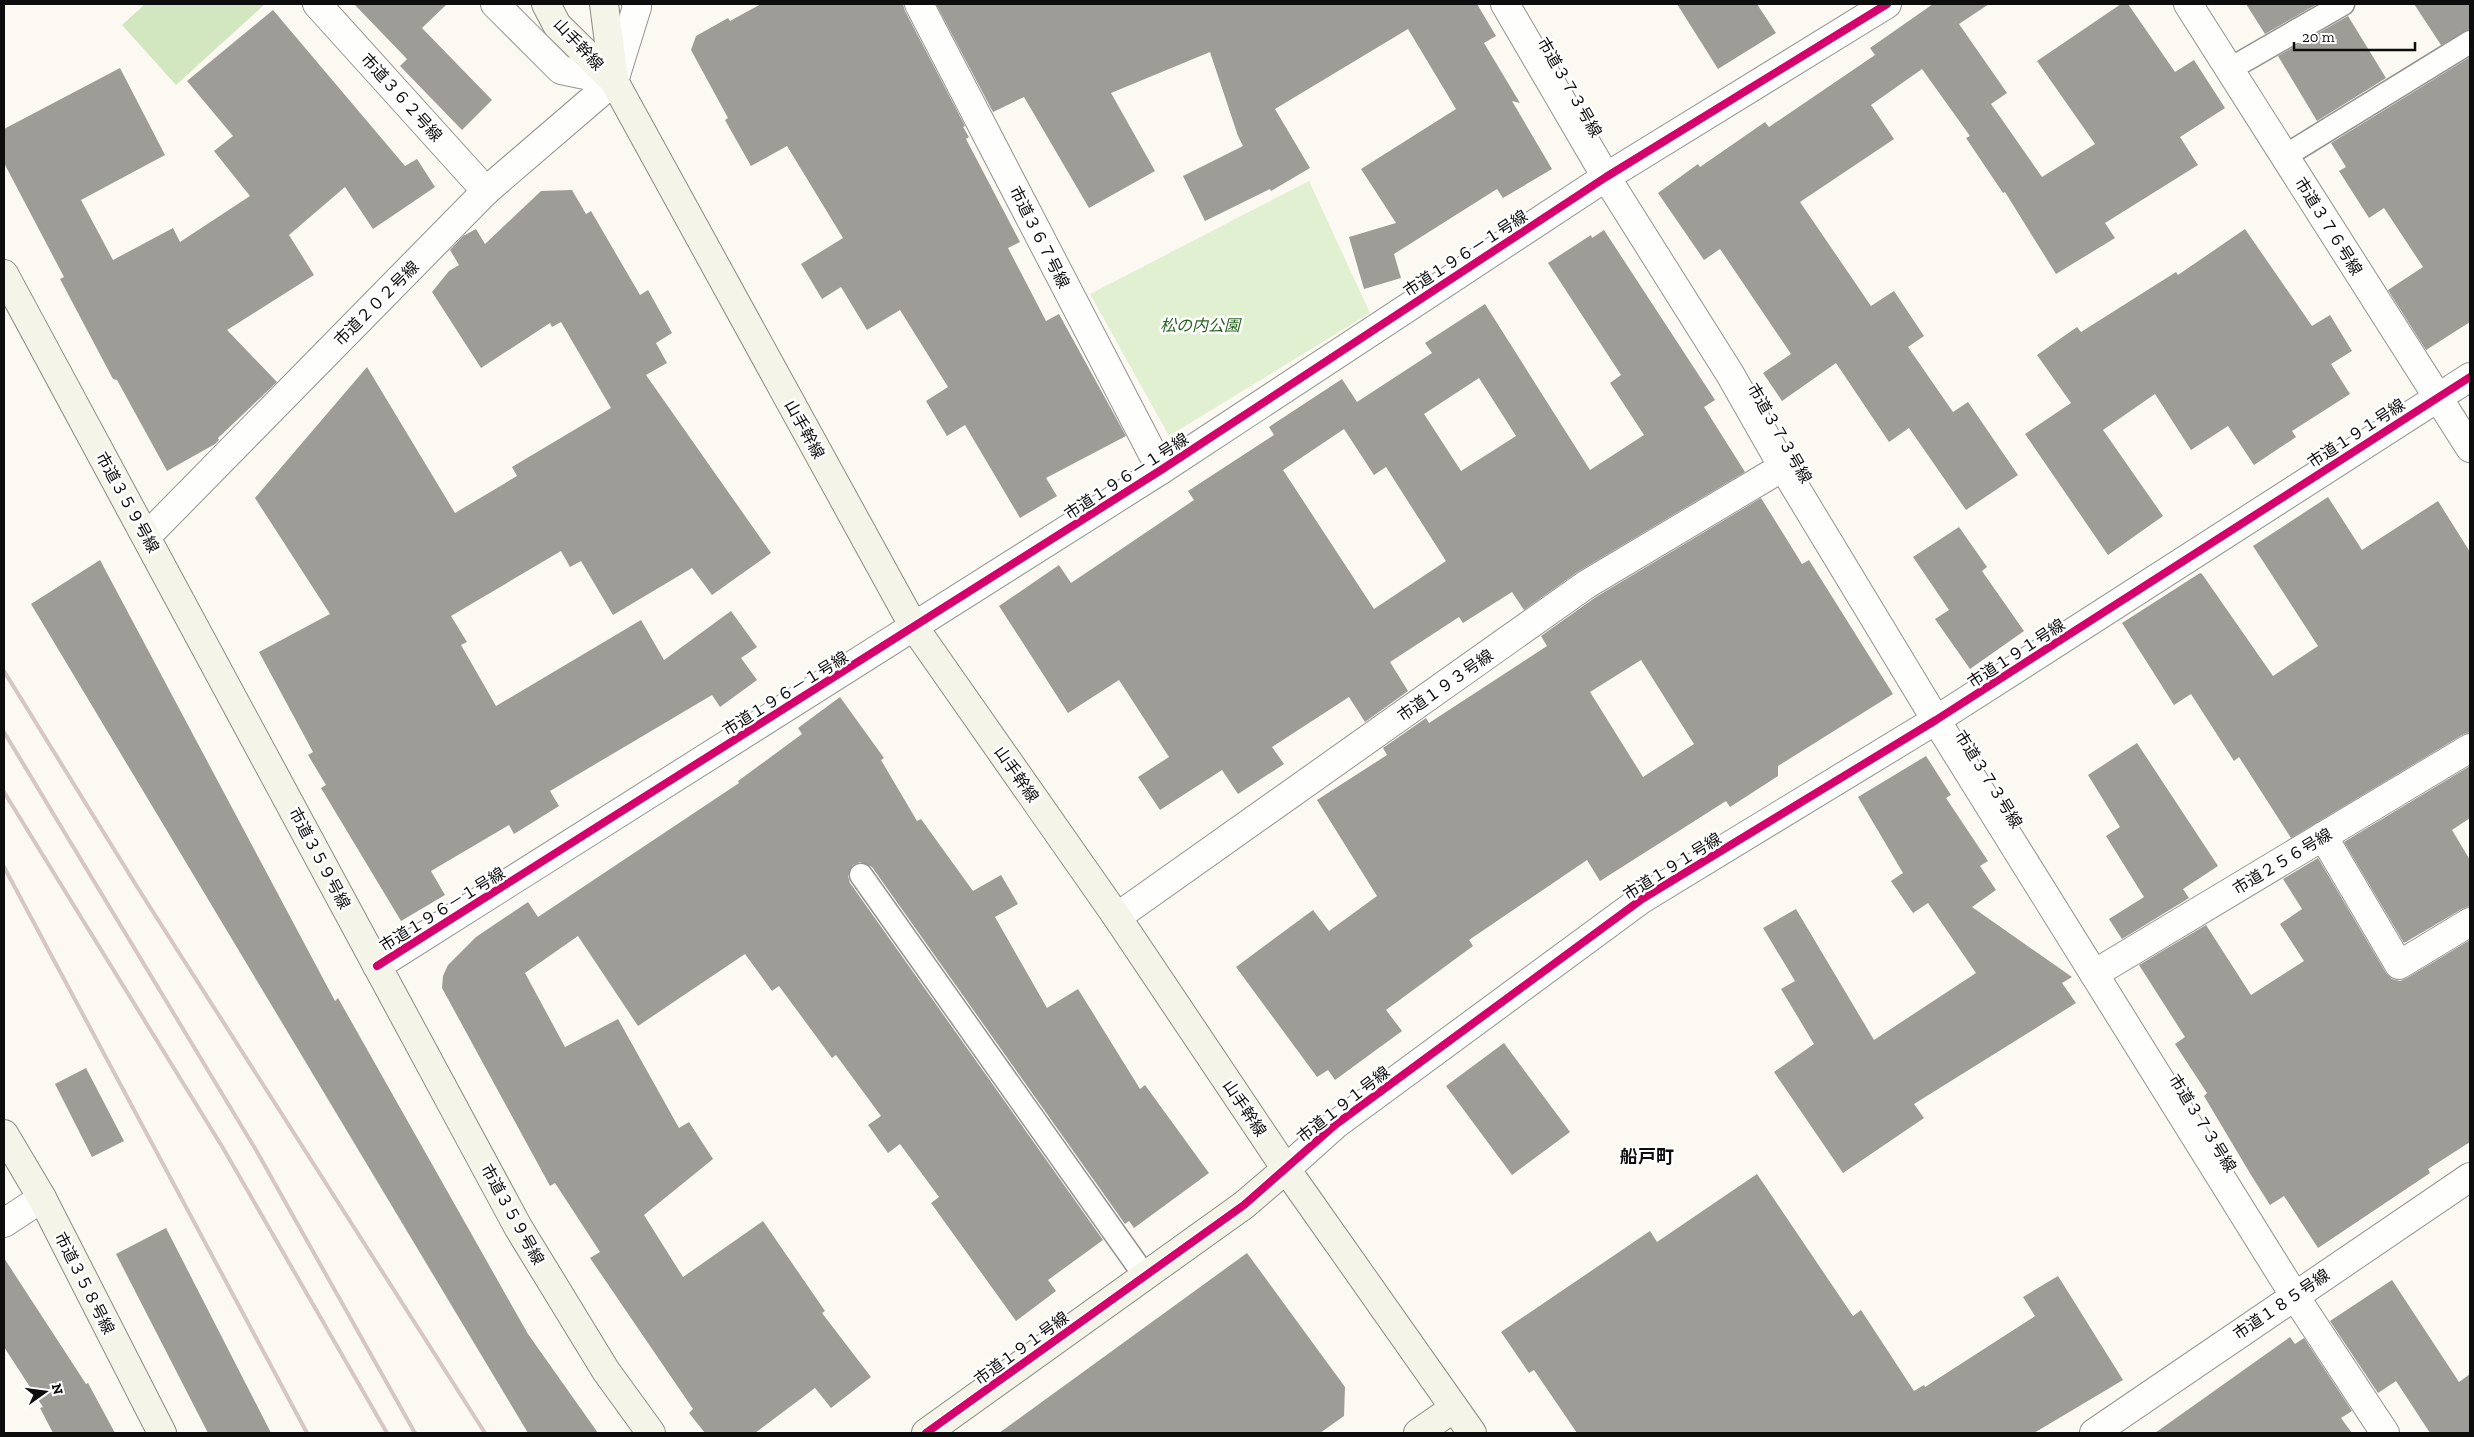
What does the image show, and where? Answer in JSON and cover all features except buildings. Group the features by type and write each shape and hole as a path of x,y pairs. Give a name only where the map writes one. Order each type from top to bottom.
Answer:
{"street":[{"name":"市道３６２号線","path":"318,4 486,191"},
{"path":"495,4 561,70 614,81 643,5"},
{"name":"山手幹線","path":"546,4 557,24 614,81 914,627 1116,917 1286,1169 1472,1433"},
{"name":"山手幹線","path":"604,4 614,81"},
{"name":"市道３６７号線","path":"919,4 1160,470"},
{"name":"市道３７３号線","path":"1505,4 1606,177 1730,374 1783,467 1936,720 2294,1295 2385,1433"},
{"name":"市道１９６－１号線","path":"377,966 1160,470 1606,177 1887,4"},
{"name":"市道３７６号線","path":"2188,4 2470,448"},
{"name":"市道２０２号線","path":"147,536 486,191 614,81"},
{"name":"市道３５９号線","path":"4,274 518,1227 606,1371 651,1433"},
{"name":"市道１９１号線","path":"926,1433 1244,1205 1335,1124 1642,899 1936,720 2470,377"},
{"name":"市道１９３号線","path":"1116,917 1587,584 1783,467"},
{"name":"市道２５６号線","path":"2094,974 2470,748"},
{"path":"2323,836 2399,965 2470,922"},
{"name":"市道３５８号線","path":"4,1134 42,1198 162,1433"},
{"name":"市道１８５号線","path":"2094,1433 2294,1295 2470,1177"},
{"path":"4,1222 42,1198"},
{"path":"1418,1433 1454,1408"}],"lane":[{"path":"2230,69 2344,4"},
{"path":"2285,156 2470,42"},
{"path":"862,875 1145,1276"}],"green space":[{"path":"145,4 265,4 176,85 122,25"},
{"name":"松の内公園","path":"1309,181 1370,313 1169,436 1090,294"}],"railway":[{"path":"4,671 141,893 485,1433"},
{"path":"4,732 256,1150 415,1433"},
{"path":"4,792 223,1148 387,1433"},
{"path":"4,867 307,1433"}],"cycle path":[{"path":"377,966 1161,470 1606,177 1887,4"},
{"path":"926,1433 1244,1205 1335,1125 1642,899 1936,720 2470,377"}],"district":[{"name":"船戸町","path":"1647,1157"}]}
